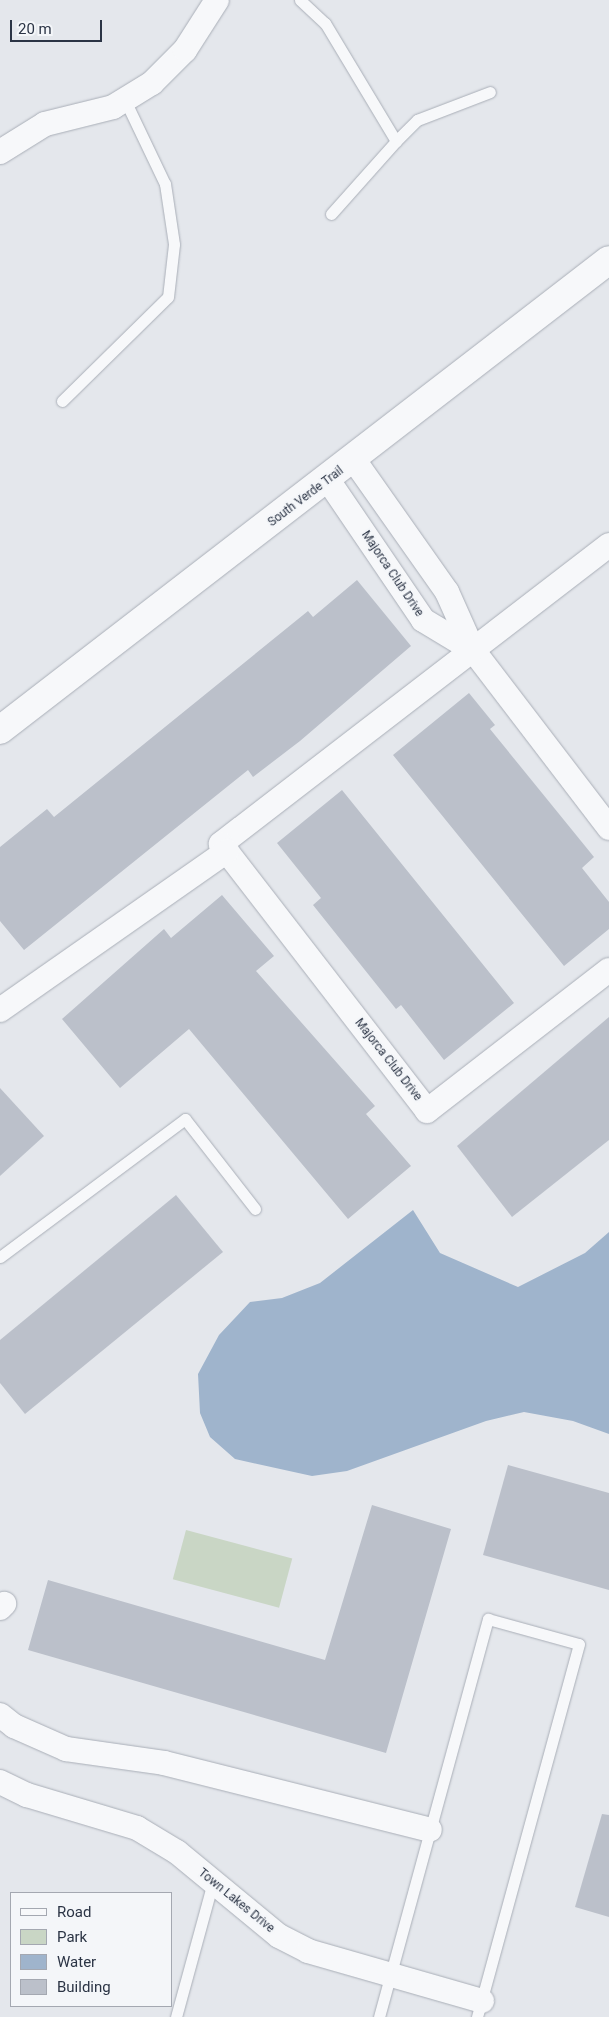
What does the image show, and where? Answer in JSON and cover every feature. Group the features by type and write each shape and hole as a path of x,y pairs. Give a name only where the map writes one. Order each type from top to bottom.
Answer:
{"street":[{"path":"0,152 45,124 90,116 124,100 169,67 216,0"},
{"name":"South Verde Trail","path":"0,730 354,460 609,260"},
{"name":"Majorca Club Drive","path":"354,460 448,592 473,650 609,828"},
{"name":"Majorca Club Drive","path":"328,480 423,620 473,650"},
{"path":"0,1010 227,851 221,844 609,545"},
{"name":"Majorca Club Drive","path":"227,851 427,1111 609,970"},
{"path":"0,1715 14,1726 66,1749 164,1763 430,1830"},
{"name":"Town Lakes Drive","path":"0,1782 27,1795 137,1828 177,1852 278,1936 308,1952 390,1976 480,2009"}],"lane":[{"path":"300,0 325,23 396,141"},
{"path":"331,214 416,120 490,92"},
{"path":"62,401 168,297 174,244 165,184 124,100"},
{"path":"0,1257 185,1119 255,1209"},
{"path":"379,2017 488,1619 579,1644 480,2009"},
{"path":"176,2017 213,1882"}],"green space":[{"path":"186,1530 292,1558 279,1608 173,1579"}],"water":[{"path":"413,1210 440,1253 518,1287 585,1253 609,1232 609,1434 573,1421 524,1412 486,1421 347,1471 312,1476 235,1459 210,1437 200,1413 198,1374 219,1335 250,1302 282,1298 320,1283"}],"building":[{"path":"357,580 411,646 300,741 253,777 248,770 24,950 0,921 0,847 47,809 54,817 308,611 313,617"},
{"path":"469,693 495,725 490,729 594,857 582,868 609,902 609,929 564,966 393,755"},
{"path":"342,790 514,1003 444,1060 401,1005 396,1009 313,905 321,898 277,843"},
{"path":"222,895 274,956 256,971 375,1106 366,1114 411,1166 348,1219 189,1029 120,1088 62,1019 164,929 171,938"},
{"path":"609,1017 609,1140 512,1217 457,1146"},
{"path":"0,1088 44,1136 0,1176"},
{"path":"176,1195 223,1252 25,1414 0,1383 0,1340"},
{"path":"508,1465 609,1493 609,1590 483,1555"},
{"path":"372,1505 451,1529 386,1753 28,1650 48,1580 325,1660"},
{"path":"602,1814 609,1815 609,1917 575,1907"}]}
